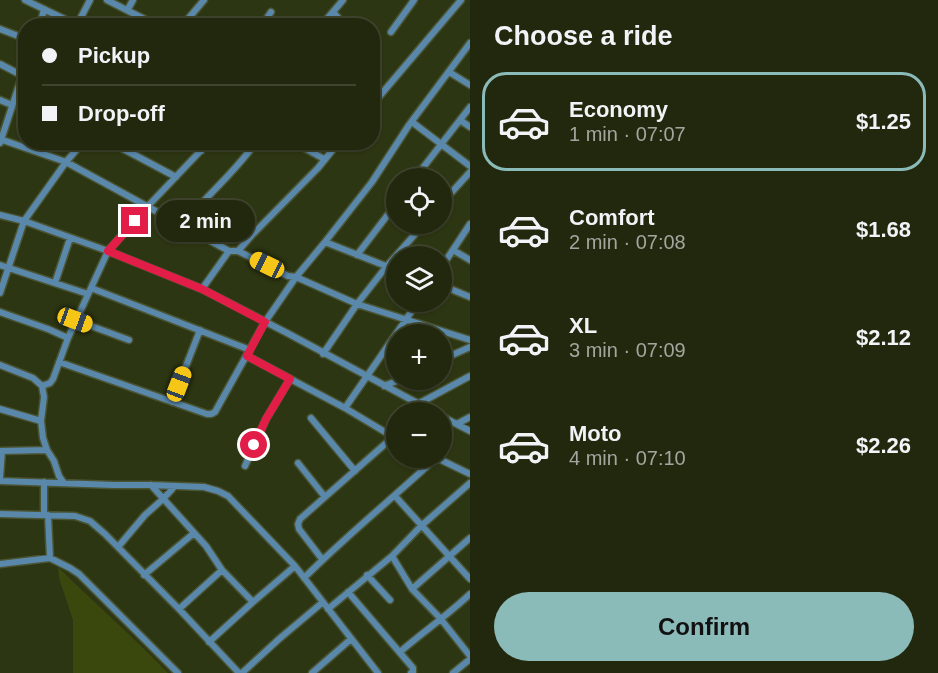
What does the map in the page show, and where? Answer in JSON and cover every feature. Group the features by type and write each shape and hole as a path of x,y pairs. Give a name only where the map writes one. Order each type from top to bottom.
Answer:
{"street":[{"path":"25,0 63,18"},
{"path":"81,18 90,0"},
{"path":"107,0 144,18"},
{"path":"128,9 133,0"},
{"path":"189,18 204,0"},
{"path":"328,18 343,0"},
{"path":"391,32 414,0"},
{"path":"380,96 461,0"},
{"path":"42,18 44,9"},
{"path":"267,18 271,12"},
{"path":"333,12 338,18"},
{"path":"0,29 18,36"},
{"path":"59,362 207,414 215,412 265,322 296,277 372,182 470,42"},
{"path":"0,64 18,73"},
{"path":"449,72 470,86"},
{"path":"18,90 0,140 18,146"},
{"path":"0,100 12,105"},
{"path":"422,168 470,107"},
{"path":"460,120 470,127"},
{"path":"412,122 470,166"},
{"path":"30,150 66,162 229,251 238,251 288,276 296,277 357,304 470,340"},
{"path":"0,293 24,221 76,150"},
{"path":"125,150 176,177"},
{"path":"183,225 195,209 235,170 250,150"},
{"path":"308,150 324,159"},
{"path":"238,251 318,168 332,150"},
{"path":"42,386 53,379 75,320 108,251 201,152"},
{"path":"452,192 470,172"},
{"path":"0,215 24,221 108,251 202,289 414,402"},
{"path":"357,255 386,217"},
{"path":"470,224 453,250 470,260"},
{"path":"405,246 415,234"},
{"path":"55,283 70,238"},
{"path":"323,354 386,267 325,242"},
{"path":"202,289 229,251"},
{"path":"0,266 89,291 200,330 248,353 386,433"},
{"path":"452,290 470,297"},
{"path":"0,312 68,338"},
{"path":"345,408 411,312"},
{"path":"75,320 129,340"},
{"path":"172,402 200,330"},
{"path":"452,355 470,347"},
{"path":"0,365 33,378 42,386 43,438 64,483"},
{"path":"422,402 470,376"},
{"path":"245,466 266,419 290,379"},
{"path":"0,409 41,421"},
{"path":"457,424 470,417"},
{"path":"311,418 355,471"},
{"path":"452,422 470,431"},
{"path":"322,559 299,529 300,519 386,445"},
{"path":"47,450 1,451 0,479 204,487 218,490 228,496 295,566 378,673"},
{"path":"298,464 325,497"},
{"path":"452,466 470,474"},
{"path":"304,578 322,559 425,468"},
{"path":"44,482 50,558"},
{"path":"328,609 392,556 421,526 470,483"},
{"path":"150,485 206,546 222,570 253,602"},
{"path":"118,547 145,515 175,486"},
{"path":"395,496 470,579"},
{"path":"0,514 75,516 90,521 240,673 323,602"},
{"path":"144,575 194,532"},
{"path":"411,589 470,538"},
{"path":"392,556 411,589 440,618 470,657 453,673"},
{"path":"0,564 50,558 70,568 79,574 177,673"},
{"path":"209,642 295,566"},
{"path":"179,609 222,570"},
{"path":"368,575 390,600"},
{"path":"348,592 413,668 411,673"},
{"path":"400,652 470,594"},
{"path":"312,673 351,639"}],"green space":[{"path":"58,567 168,673 73,673 73,620 59,578"}],"route":[{"path":"135,221 108,251 202,289 265,322 247,356 290,379 266,419 254,445"}]}
